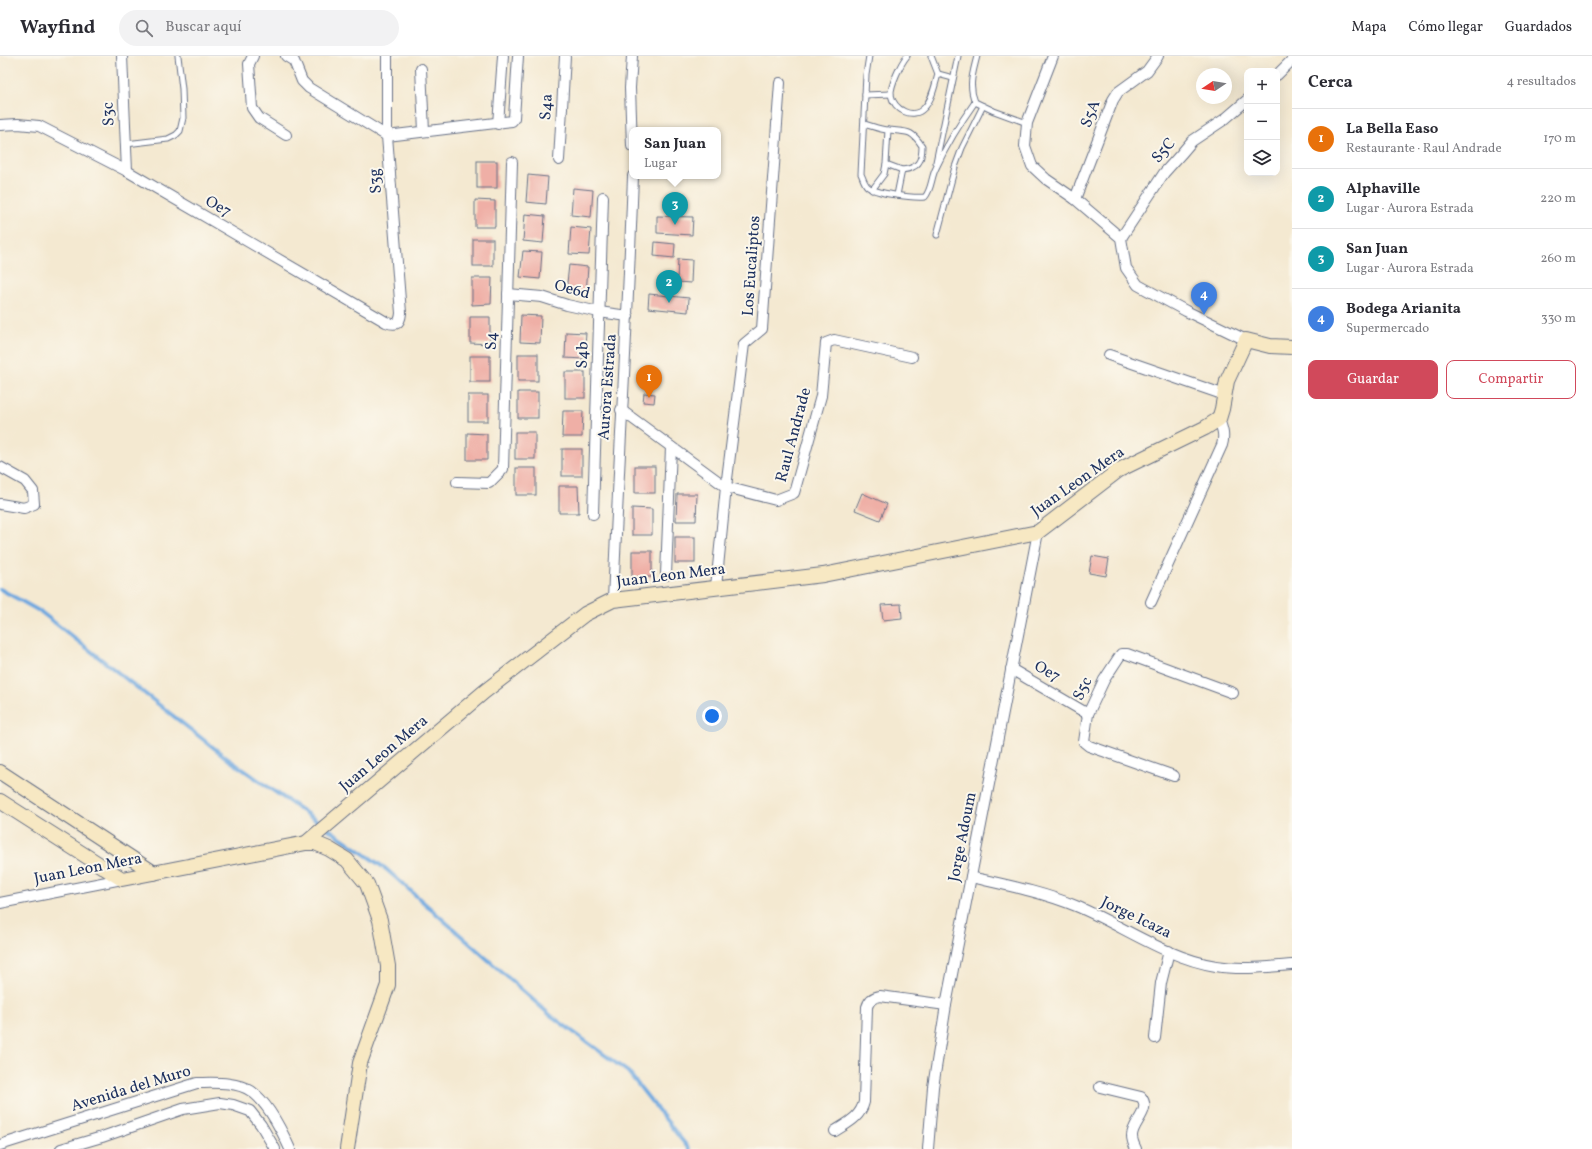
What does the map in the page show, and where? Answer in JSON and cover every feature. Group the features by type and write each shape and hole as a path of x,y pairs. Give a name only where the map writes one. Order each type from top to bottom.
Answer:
{"street":[{"name":"S3c","path":"122,56 127,171"},
{"path":"253,56 249,64 252,108 259,118 286,135"},
{"path":"286,56 294,61 302,81 309,88 387,136 510,122 514,118 518,56"},
{"name":"S3g","path":"386,56 387,136 401,313 401,318 397,323"},
{"path":"498,124 503,56"},
{"name":"S4a","path":"559,160 565,56"},
{"path":"631,127 630,88 632,56"},
{"path":"1053,56 1027,123 1025,146 1032,166 1046,179 1075,199 1121,238 1126,268 1138,285 1186,311 1246,340 1270,346 1292,348"},
{"name":"S5A","path":"1075,199 1113,100 1118,92 1147,71 1158,56"},
{"path":"1280,72 1292,60"},
{"path":"421,69 424,131"},
{"name":"Los Eucaliptos","path":"716,587 726,487 744,344 762,329 780,83"},
{"name":"S5C","path":"1121,238 1164,173 1192,141 1225,119 1244,103"},
{"name":"Oe7","path":"0,125 18,124 39,126 127,171 386,322 392,325 397,323"},
{"name":"S4","path":"457,482 489,483 504,469 512,162"},
{"name":"Aurora Estrada","path":"613,600 621,410 628,316 633,179"},
{"name":"S4b","path":"593,514 603,197"},
{"name":"Oe6d","path":"508,294 542,297 567,305 599,312 628,316"},
{"name":"Raul Andrade","path":"621,410 726,487 776,500 794,493 821,396 826,343 834,340 912,357"},
{"path":"1152,602 1222,445 1223,432 1219,419 1230,374 1246,340"},
{"path":"1109,355 1225,394"},
{"name":"Juan Leon Mera","path":"0,903 306,843 484,692 585,614 613,600 823,575 1038,532 1119,470 1205,428 1219,419"},
{"path":"666,575 671,447"},
{"path":"0,467 25,482 33,491 34,504 24,508 0,504"},
{"name":"Jorge Adoum","path":"928,1149 933,1088 946,1005 1038,532"},
{"name":"S5c","path":"1174,776 1089,746 1084,742 1088,714 1104,680 1121,654 1127,654 1233,693"},
{"name":"Oe7","path":"1011,669 1088,714"},
{"path":"0,772 154,873"},
{"path":"0,801 122,879"},
{"path":"306,843 315,843 329,849 347,860 366,884 380,920 387,954 388,985 360,1063 347,1149"},
{"name":"Jorge Icaza","path":"970,877 1031,890 1077,906 1169,951 1196,961 1232,968 1292,965"},
{"path":"1155,1038 1161,983 1169,951"},
{"path":"835,1130 853,1120 862,1110 864,1102 866,1007 868,1002 875,997 880,996 946,1005"},
{"name":"Avenida del Muro","path":"0,1145 197,1083 222,1083 236,1085 251,1091 263,1103 283,1134 290,1149"},
{"path":"1100,1087 1141,1097 1144,1101 1145,1109 1133,1131 1133,1142 1136,1149"},
{"path":"61,1149 102,1138 184,1109 220,1103 233,1105 250,1111 262,1125 275,1149"}],"lane":[{"path":"126,144 168,139 176,136 180,131 182,118 182,89 178,56"},
{"path":"869,56 865,95 862,174 866,185 872,190 919,198 925,197 928,193 958,56"},
{"path":"907,56 897,74 891,94 895,104 902,111 914,114 923,110 928,103 938,74 931,56"},
{"path":"977,56 971,91 975,102 1027,123"},
{"path":"938,74 952,78"},
{"path":"865,95 891,94"},
{"path":"934,171 948,142 975,102"},
{"path":"937,235 955,167 962,148 983,106"},
{"path":"864,124 888,130 903,130 912,133 922,146 922,156 917,164 912,168 902,170 886,164"},
{"path":"872,190 884,174 888,130"},
{"path":"897,195 902,170"}],"building":[{"path":"477,161 497,161 497,188 477,188"},
{"path":"528,175 548,177 546,204 526,202"},
{"path":"573,188 593,190 591,217 571,215"},
{"path":"475,200 495,201 495,227 475,227"},
{"path":"525,214 545,216 543,243 523,241"},
{"path":"657,216 693,217 692,235 657,233"},
{"path":"571,227 591,229 589,255 569,254"},
{"path":"473,239 493,239 493,266 473,266"},
{"path":"655,242 675,244 674,258 654,256"},
{"path":"523,251 542,252 540,279 520,277"},
{"path":"678,259 692,260 691,283 677,282"},
{"path":"569,265 588,267 586,294 566,292"},
{"path":"472,278 492,278 491,304 472,305"},
{"path":"649,294 689,298 688,312 648,308"},
{"path":"521,315 541,316 540,343 520,342"},
{"path":"470,317 490,317 490,344 470,343"},
{"path":"566,332 586,333 584,359 565,358"},
{"path":"518,354 538,354 538,381 518,381"},
{"path":"470,356 490,356 490,382 470,382"},
{"path":"565,372 585,372 585,398 565,398"},
{"path":"518,392 538,392 538,418 518,418"},
{"path":"644,393 655,394 654,403 643,402"},
{"path":"468,395 488,395 488,421 468,421"},
{"path":"563,411 583,411 582,437 562,437"},
{"path":"515,432 535,432 535,459 515,459"},
{"path":"467,433 487,434 487,460 467,460"},
{"path":"562,449 582,449 582,476 562,476"},
{"path":"635,466 655,466 655,493 635,493"},
{"path":"516,468 536,468 536,495 516,495"},
{"path":"559,486 578,486 579,513 559,513"},
{"path":"862,493 887,504 880,520 855,510"},
{"path":"677,494 697,494 696,521 676,521"},
{"path":"632,508 652,509 652,535 632,535"},
{"path":"675,537 695,537 695,563 675,563"},
{"path":"632,551 652,551 652,577 632,577"},
{"path":"1092,556 1109,559 1106,576 1089,573"},
{"path":"901,604 902,618 883,620 881,605"}],"waterway":[{"path":"0,589 41,612 228,759 386,869 550,1015 628,1072 689,1149"}],"place":[{"name":"San Juan","path":"675,225"},
{"name":"Alphaville","path":"669,303"},
{"name":"Bodega Arianita","path":"1204,315"},
{"name":"La Bella Easo","path":"649,398"}]}
